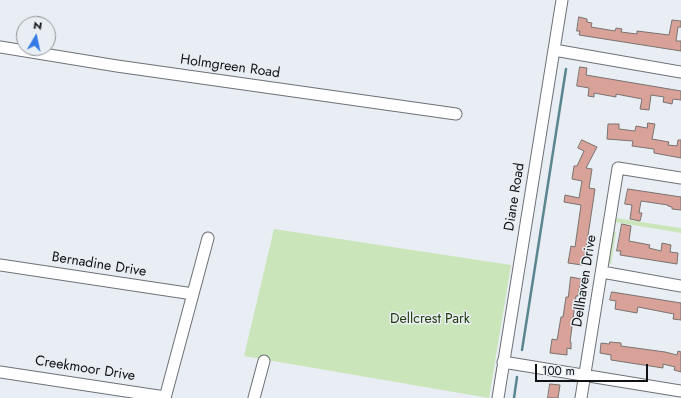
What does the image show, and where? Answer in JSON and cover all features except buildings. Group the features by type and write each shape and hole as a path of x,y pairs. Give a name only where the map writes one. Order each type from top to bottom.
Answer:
{"street":[{"name":"Diane Road","path":"498,398 562,0"},
{"name":"Holmgreen Road","path":"0,47 117,66 456,114"},
{"path":"554,50 681,72"},
{"name":"Dellhaven Drive","path":"581,398 618,168 681,178"},
{"path":"165,398 208,238"},
{"name":"Bernadine Drive","path":"0,265 193,294"},
{"path":"602,272 681,286"},
{"path":"254,398 264,361"},
{"path":"503,362 681,391"},
{"name":"Creekmoor Drive","path":"0,372 165,398"}],"green space":[{"path":"615,218 681,228 681,233 615,222"},
{"name":"Dellcrest Park","path":"274,229 511,265 489,398 244,356"},
{"path":"613,231 616,232 611,264 608,261"}],"waterway":[{"path":"522,350 566,69"},
{"path":"514,398 517,377"}]}
